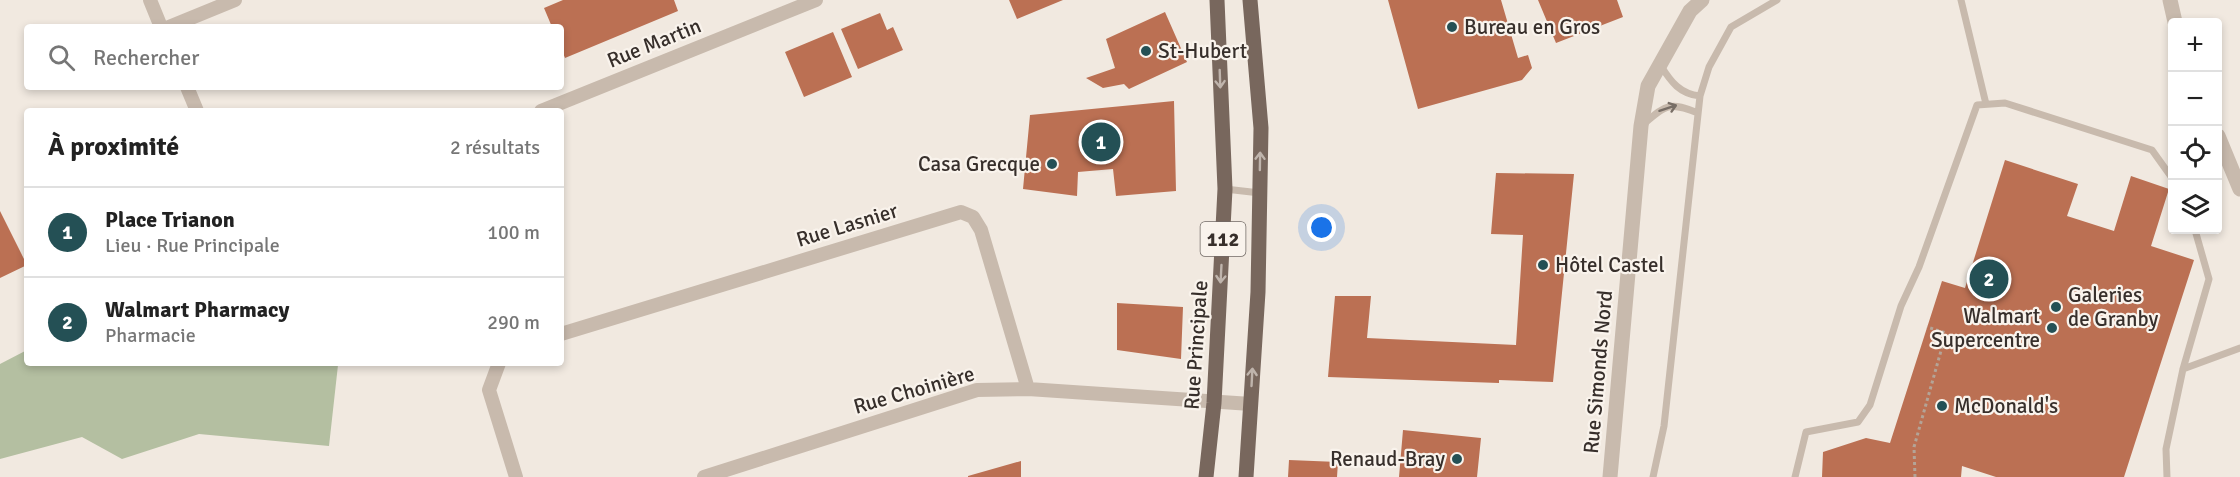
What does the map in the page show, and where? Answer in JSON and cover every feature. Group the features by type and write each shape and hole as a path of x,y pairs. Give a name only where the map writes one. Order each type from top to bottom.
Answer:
{"main road":[{"name":"Rue Principale","path":"1206,477 1214,403 1225,189 1217,0"},
{"name":"112","path":"1246,477 1251,404 1261,128 1250,0"}],"street":[{"path":"150,0 160,24"},
{"path":"176,24 235,0"},
{"name":"Rue Martin","path":"549,108 816,0"},
{"name":"Rue Simonds Nord","path":"1610,477 1641,126 1648,86 1687,5 1702,0"},
{"path":"2170,0 2174,18"},
{"path":"188,90 196,108"},
{"path":"2222,148 2240,189"},
{"name":"Rue Lasnier","path":"564,333 961,212 974,217 981,230 1028,388"},
{"path":"498,366 489,390 516,477"},
{"name":"Rue Choinière","path":"704,477 977,390 1028,388 1251,404"}],"lane":[{"path":"1653,477 1664,426 1700,96 1709,67 1731,27 1777,0"},
{"path":"1961,0 1986,104"},
{"path":"1659,64 1679,88 1687,94 1700,96"},
{"path":"1794,477 1806,432 1858,422 1870,405 1901,306 1919,267 1977,105 2005,103 2152,150 2168,172"},
{"path":"1641,126 1662,108 1678,105 1698,113"},
{"path":"1225,189 1260,193"},
{"path":"2167,477 2166,449 2183,369 2209,279 2196,234"},
{"path":"2183,369 2240,348"}],"path":[{"path":"1915,477 1914,447 1946,333 1928,327"}],"green space":[{"path":"24,352 24,366 338,366 329,446 199,434 122,459 82,437 0,459 0,364"}],"building":[{"path":"563,0 674,0 678,11 565,58 564,24 551,24 544,8"},
{"path":"1009,0 1063,0 1017,19"},
{"name":"Bureau en Gros","path":"1388,0 1501,0 1518,58 1528,55 1532,68 1522,80 1418,109"},
{"path":"1538,0 1617,0 1623,17 1556,43"},
{"name":"St-Hubert","path":"1165,12 1187,62 1129,89 1124,84 1103,88 1086,78 1115,68 1106,39"},
{"path":"880,13 887,30 893,27 903,50 858,69 841,29"},
{"path":"833,32 852,77 804,97 785,52"},
{"path":"1174,101 1176,191 1116,196 1113,169 1078,172 1077,196 1023,189 1030,115"},
{"name":"Galeries de Granby","path":"2005,160 2078,184 2067,216 2114,231 2131,176 2168,189 2151,246 2194,260 2124,477 1996,477 1962,466 1961,477 1822,477 1823,452 1866,438 1890,443 1942,281 1965,288"},
{"name":"Hôtel Castel","path":"1496,173 1574,174 1553,382 1499,380 1499,383 1328,377 1335,296 1371,296 1367,338 1516,345 1523,235 1491,234"},
{"path":"0,211 24,259 24,266 0,278"},
{"path":"1117,303 1183,307 1181,359 1117,350"},
{"path":"1403,430 1481,438 1477,477 1399,477"},
{"path":"1289,460 1338,462 1337,477 1288,477"},
{"path":"1021,461 1021,477 968,477 968,476"}],"place":[{"name":"Bureau en Gros","path":"1452,27"},
{"name":"St-Hubert","path":"1146,51"},
{"name":"Place Trianon","path":"1101,142"},
{"name":"Casa Grecque","path":"1052,164"},
{"name":"Hôtel Castel","path":"1543,265"},
{"name":"Walmart Pharmacy","path":"1989,279"},
{"name":"Galeries de Granby","path":"2056,307"},
{"name":"Walmart Supercentre","path":"2052,328"},
{"name":"McDonald's","path":"1942,406"},
{"name":"Renaud-Bray","path":"1457,459"}]}
